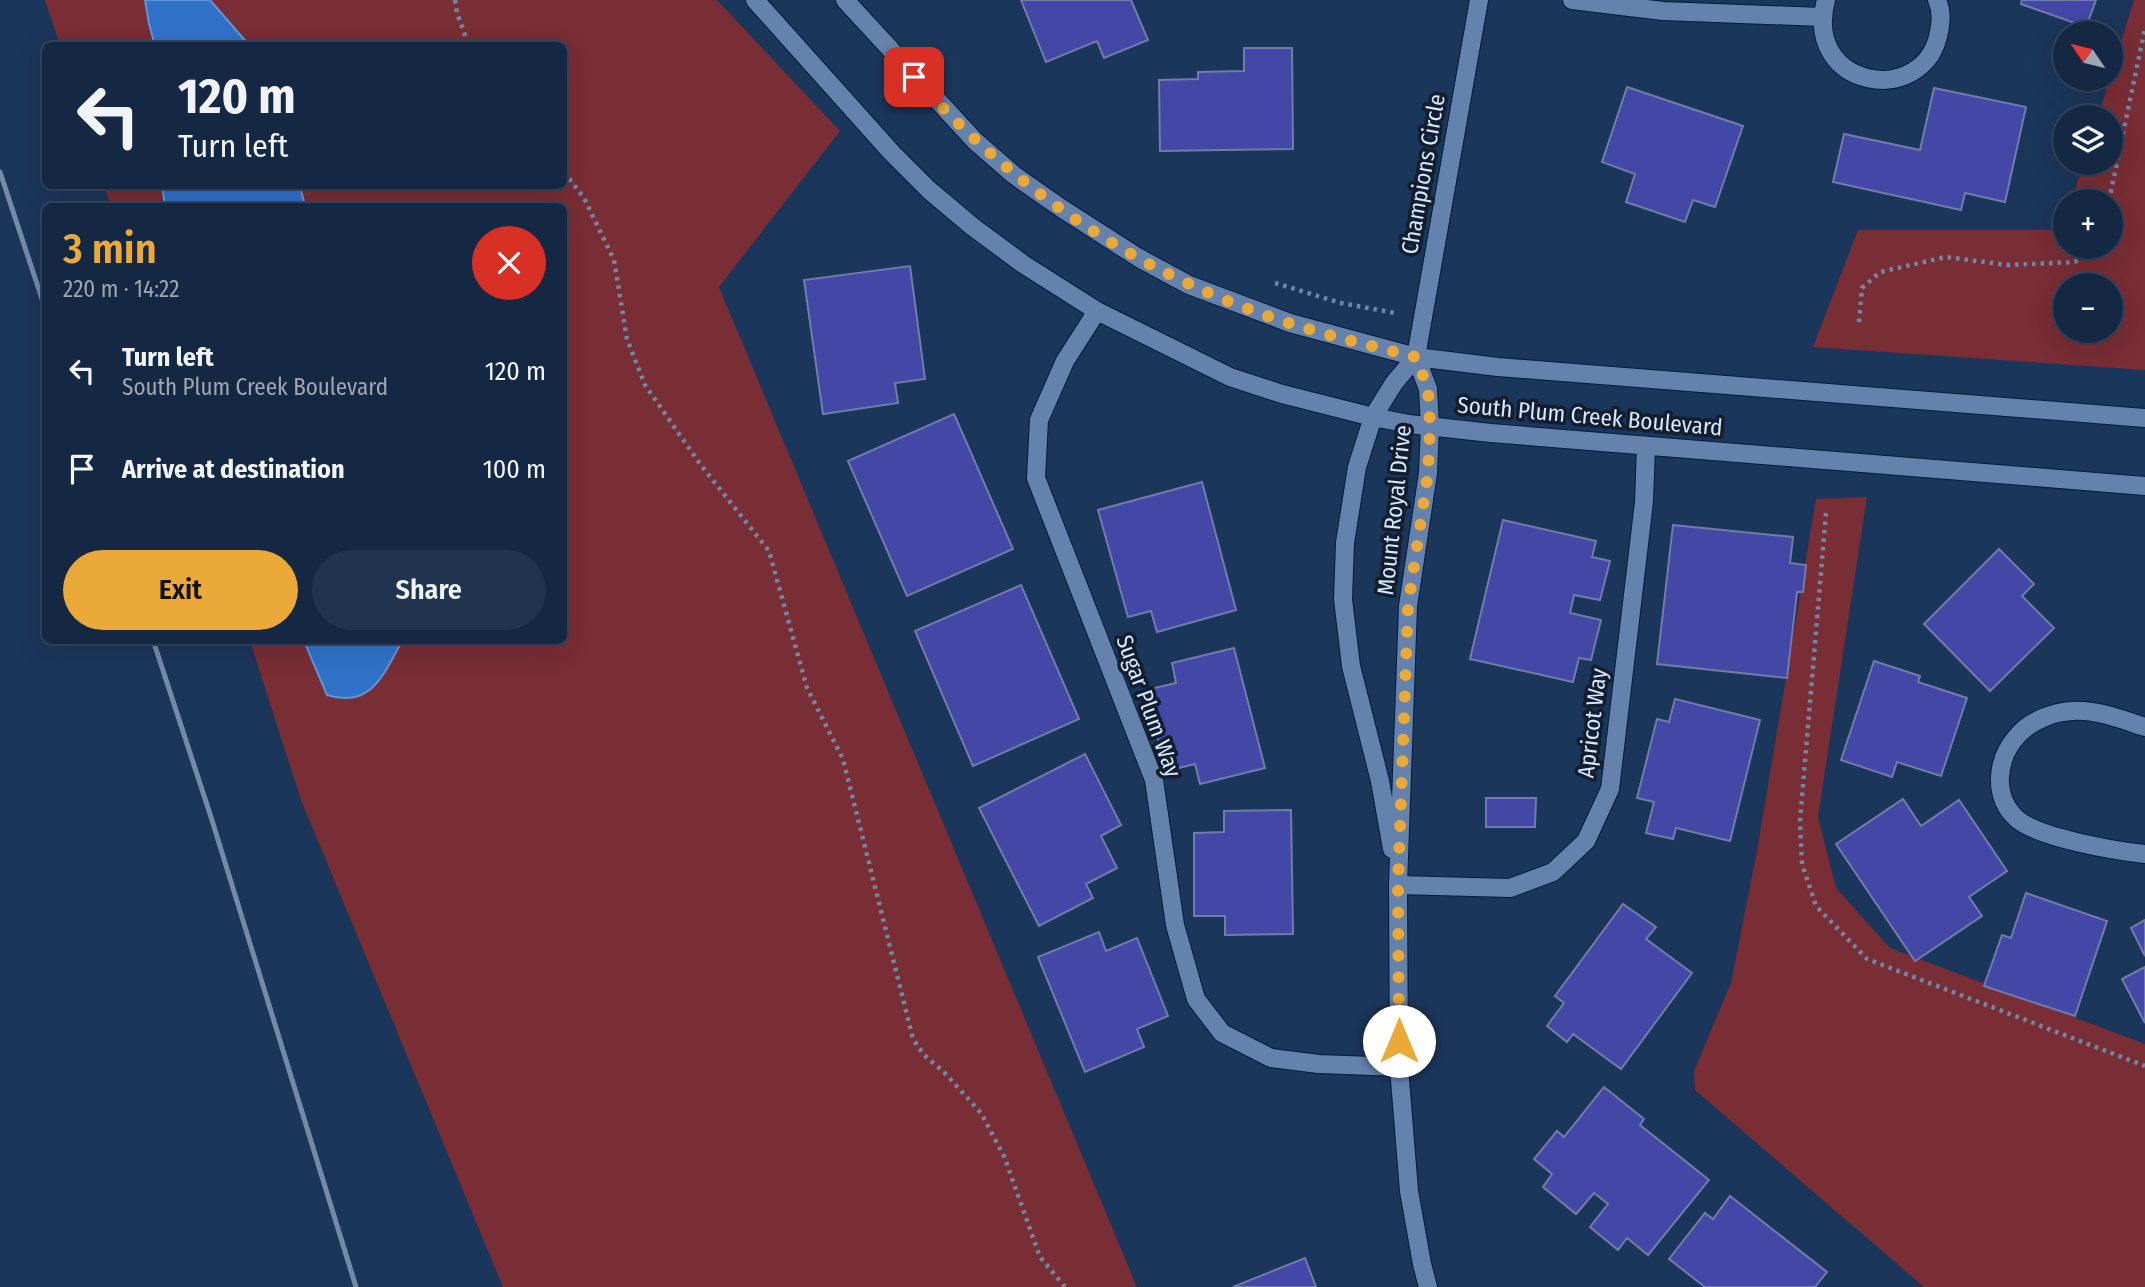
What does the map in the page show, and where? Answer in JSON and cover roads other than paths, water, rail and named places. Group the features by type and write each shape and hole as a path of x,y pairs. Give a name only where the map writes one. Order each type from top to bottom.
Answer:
{"street":[{"name":"South Plum Creek Boulevard","path":"755,0 929,190 973,227 1023,264 1097,310 1230,377 1282,394 1373,417 1430,426 2145,486"},
{"name":"South Plum Creek Boulevard","path":"845,0 941,107 1014,175 1099,234 1189,285 1290,323 1416,357 1610,376 2145,418"},
{"name":"Champions Circle","path":"1416,357 1479,0"},
{"path":"1572,0 1663,11 1824,8 1824,38 1833,57 1849,71 1868,79 1889,80 1912,72 1928,59 1938,40 1941,20 1937,0"},
{"name":"Sugar Plum Way","path":"1097,310 1065,361 1039,420 1036,478 1154,780 1175,925 1196,999 1222,1033 1271,1058 1319,1065 1399,1066"},
{"name":"Mount Royal Drive","path":"1398,886 1380,781 1351,666 1343,599 1345,543 1355,480 1373,417 1394,383 1416,357 1428,389 1430,426 1428,473 1408,606 1398,886 1399,1066 1409,1191 1422,1264 1429,1287"},
{"name":"Apricot Way","path":"1398,886 1510,888 1553,872 1586,841 1610,789 1644,502 1646,446"},
{"path":"2145,727 2074,710 2043,717 2019,734 2004,757 1998,783 2004,803 2018,820 2038,831 2129,853 2145,854"}],"water":[{"path":"145,0 210,0 246,42 154,42"},
{"path":"162,189 301,189 304,203 165,203"},
{"path":"306,644 400,644 382,676 365,693 342,698 327,695"}],"railway":[{"path":"0,172 42,299"},
{"path":"154,644 211,817 356,1287"}]}
